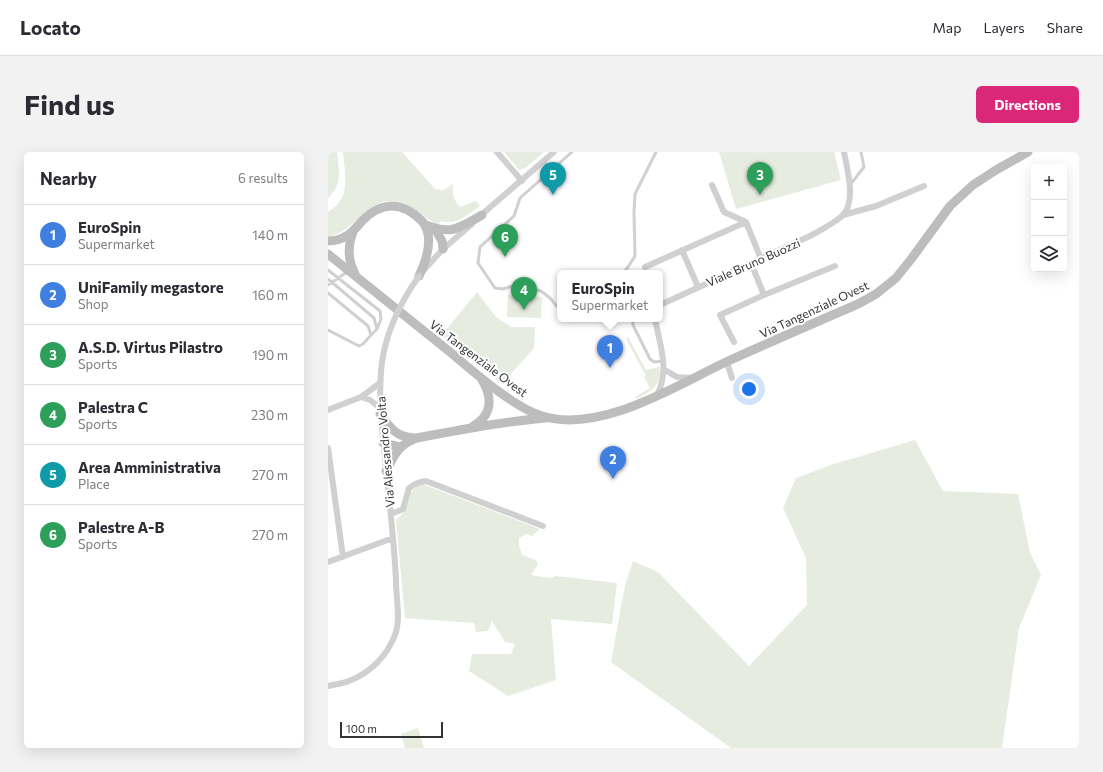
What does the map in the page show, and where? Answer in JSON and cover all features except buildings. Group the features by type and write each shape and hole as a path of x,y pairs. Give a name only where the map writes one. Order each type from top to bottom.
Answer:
{"main road":[{"name":"Via Tangenziale Ovest","path":"328,254 480,376 528,410 550,418 578,419 602,416 621,411 657,395 858,304 876,294 896,278 950,206 980,180 1028,152"},
{"path":"328,241 344,238 353,232 363,219 373,211 386,206 394,206 405,209 416,215 442,242 443,249"},
{"path":"431,232 458,228 482,215"},
{"path":"353,232 349,244 348,254 357,277"},
{"path":"419,276 427,258 431,232"},
{"path":"469,428 482,420 490,407 488,393 480,376"},
{"path":"380,411 397,434 417,438"},
{"path":"386,471 400,446 417,438 469,428 550,418"},
{"path":"383,443 397,434"},
{"path":"383,443 400,446"}],"street":[{"path":"497,152 522,181"},
{"name":"Via Alessandro Volta","path":"328,686 348,682 364,674 384,656 395,634 397,622 393,538 380,411 381,371 385,345 392,325 404,300 419,276 443,249 554,152"},
{"path":"843,215 848,204 850,192 844,152"},
{"path":"712,185 724,212 746,222 762,259"},
{"name":"Viale Bruno Buozzi","path":"663,303 810,236 828,226 843,215 876,206 924,186"},
{"path":"645,267 746,222"},
{"path":"682,250 698,287"},
{"path":"751,263 764,295"},
{"path":"734,342 720,315 835,266"},
{"path":"656,322 665,370 663,382 657,395"},
{"path":"727,362 732,378"},
{"path":"665,370 677,377 692,378"},
{"path":"328,410 361,397 380,383"},
{"path":"370,400 380,394"},
{"path":"361,397 370,400 380,411"},
{"path":"328,448 343,557"},
{"path":"391,514 403,509 409,488 426,481 543,526"},
{"path":"328,562 393,538"}],"lane":[{"path":"557,306 541,291 516,285 503,289 495,288 478,263 480,247 514,216 520,198 572,152"},
{"path":"626,270 635,256 635,194 656,152"},
{"path":"850,185 864,167 861,152"},
{"path":"544,162 552,170"},
{"path":"328,271 380,311 381,320 377,329 363,344 359,346 328,330"},
{"path":"328,285 348,271"},
{"path":"328,279 374,318 377,329"},
{"path":"328,293 368,326 371,335"},
{"path":"632,322 650,360 654,362 663,361"}],"shaded area":[{"path":"328,152 337,152 339,177 336,188 328,198"},
{"path":"343,152 402,152 435,189 444,190 453,184 454,196 460,207 476,201 480,206 467,216 457,221 441,221 437,225 408,206 394,202 383,202 365,212 349,227 328,237 328,212 338,204 344,192 345,179"},
{"path":"504,152 544,152 525,168 519,170"},
{"path":"719,152 834,152 841,180 736,209"},
{"path":"477,292 496,317 511,327 535,327 534,348 502,384 442,335"},
{"path":"508,295 542,297 541,318 507,317"},
{"path":"628,337 646,370 659,367 660,373 654,387 646,394 636,399 635,397 650,388 644,377 646,376 626,339"},
{"path":"915,440 943,491 1018,494 1030,553 1041,575 1019,628 1002,748 731,748 611,662 625,585 633,561 658,572 749,666 807,605 806,558 783,508 796,478 834,464"},
{"path":"425,485 540,529 532,536 526,534 519,538 519,545 522,555 536,560 538,564 531,575 550,578 556,576 617,583 612,624 551,619 556,680 508,696 469,671 472,654 511,654 515,644 505,642 492,621 488,631 476,632 474,623 405,618 396,520 405,510 413,490 419,486"},
{"path":"418,728 424,748 405,748 401,734"}],"place":[{"name":"Area Amministrativa","path":"553,195"},
{"name":"A.S.D. Virtus Pilastro","path":"760,195"},
{"name":"Palestre A-B","path":"505,257"},
{"name":"Palestra C","path":"524,310"},
{"name":"EuroSpin","path":"610,368"},
{"name":"UniFamily megastore","path":"613,479"}]}
